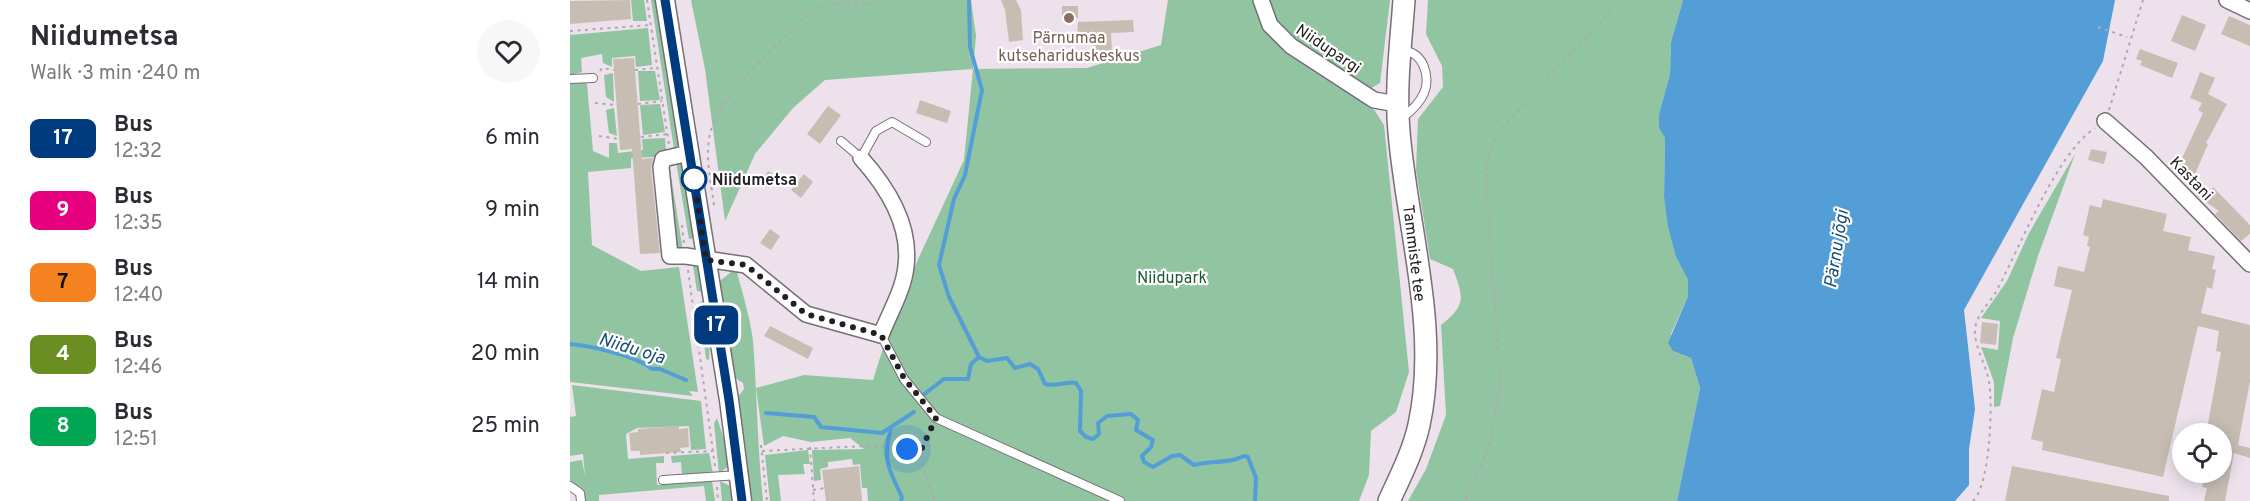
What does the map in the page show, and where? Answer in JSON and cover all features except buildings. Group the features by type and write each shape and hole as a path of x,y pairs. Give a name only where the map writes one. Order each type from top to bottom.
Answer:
{"main road":[{"name":"Tammiste tee","path":"1389,501 1416,434 1426,366 1421,296 1398,112 1404,0"}],"street":[{"path":"665,0 742,501"},
{"name":"Niidupargi","path":"1261,0 1270,25 1291,46 1374,100 1398,112"},
{"path":"2228,0 2250,11"},
{"name":"Kastani","path":"2105,121 2146,157 2250,264"},
{"path":"689,153 663,159 661,167 670,256 686,256 746,265 806,314 881,335 906,266 905,235 896,207 879,179 861,158"}],"lane":[{"path":"570,79 593,78"},
{"path":"841,141 861,158 876,131 888,123 894,123 926,142"},
{"path":"881,335 904,378 936,418 1120,501"},
{"path":"663,480 739,475"},
{"path":"570,486 580,493 581,501"}],"path":[{"path":"714,209 709,156 711,131 728,97 816,7 826,2 841,1 865,6 884,0"},
{"path":"1466,501 1491,440 1500,382 1486,179 1489,151 1501,129 1607,15 1616,0"},
{"path":"1973,501 1980,491 1984,477 1991,397 1975,327 1980,313 1996,292 2027,227 2068,157 2076,145 2105,121 2143,0"},
{"path":"570,31 651,26"},
{"path":"2098,27 2127,37"},
{"path":"593,78 602,68 614,70"},
{"path":"635,69 657,68"},
{"path":"638,104 663,101"},
{"path":"595,103 616,105"},
{"path":"640,137 668,134"},
{"path":"599,136 619,139"},
{"path":"934,501 922,463 921,450 936,418"},
{"path":"761,444 767,501"},
{"path":"762,451 865,446 921,450"},
{"path":"810,447 814,501"},
{"path":"666,453 713,451"},
{"path":"813,490 825,488"}],"green space":[{"path":"631,0 644,0 647,21 633,21"},
{"path":"651,0 656,0 679,144 674,149"},
{"path":"691,0 971,0 976,36 973,69 825,80 793,108 755,154 725,221 705,69"},
{"name":"Niidupark","path":"1168,0 1390,0 1380,83 1368,90 1362,99 1375,111 1384,125 1409,372 1396,412 1371,431 1369,475 1359,501 868,501 867,488 862,488 860,464 853,465 852,459 828,462 828,467 820,469 821,480 814,481 812,450 864,449 850,438 811,442 783,436 764,446 756,388 804,375 873,380 896,307 964,160 973,69 1087,68 1161,45"},
{"path":"1428,0 1683,0 1671,42 1670,74 1659,114 1659,128 1665,138 1664,197 1676,257 1688,280 1688,296 1671,334 1673,351 1691,358 1700,388 1677,501 1408,501 1426,469 1446,415 1441,325 1459,306 1461,294 1453,269 1430,259 1416,170 1418,119 1443,87 1442,66 1426,34"},
{"path":"648,28 652,65 636,67 635,56 612,58 612,67 603,63 602,54 581,58 582,72 570,75 570,35"},
{"path":"638,71 655,71 660,100 640,101"},
{"path":"613,73 614,102 606,97 604,75"},
{"path":"570,83 587,84 593,151 609,158 609,143 617,143 618,153 643,150 642,139 665,138 666,151 656,152 655,157 631,158 631,168 588,172 592,245 641,271 679,267 698,392 689,391 693,396 570,382"},
{"path":"660,104 665,132 643,135 640,105"},
{"path":"614,108 617,136 609,133 606,110"},
{"path":"2075,154 2038,256 2013,338 2000,406 1994,407 1994,382 1981,347 1998,350 2000,321 1981,318 2007,281 2029,233"},
{"path":"676,162 683,165 695,238 689,239"},
{"path":"669,163 683,251 676,250 667,166"},
{"path":"692,260 699,264 703,292 697,291"},
{"path":"736,268 750,321 753,343 763,501 749,501 737,398 744,389 743,383 734,377 720,287 720,281"},
{"path":"704,300 710,335 709,360 706,359 699,303"},
{"path":"572,385 701,401 706,449 691,450 689,426 637,428 626,434 628,459 664,456 664,463 656,463 657,485 712,481 715,501 706,501 704,486 599,495 599,501 585,501 580,487 570,483 570,462 582,460 585,476 583,454 570,456 570,417 576,416"},
{"path":"717,418 726,445 729,466 719,473 714,423"},
{"path":"808,450 810,464 803,464 805,474 778,475 781,501 770,501 765,455"},
{"path":"709,453 713,474 682,476 681,462 672,463 671,456"},
{"path":"720,481 732,487 734,501 722,501"}],"water":[{"name":"Pärnu jõgi","path":"1683,0 2115,0 2103,61 1964,310 1975,409 1969,449 1969,485 1955,501 1677,501 1700,388 1691,358 1673,351 1668,343 1688,296 1688,280 1676,257 1668,226 1664,197 1665,138 1659,128 1659,114 1670,74 1671,42"}],"waterway":[{"path":"969,0 970,47 982,90 965,175 954,199 939,265 949,297 979,357"},
{"name":"Niidu oja","path":"570,344 625,356 652,369 660,369 686,380"},
{"name":"Niidu oja","path":"923,395 944,379 968,379 971,364 979,357 987,361 1007,358 1015,368 1030,364 1038,369 1045,384 1076,383 1081,391 1080,431 1086,437 1093,439 1099,434 1098,423 1107,416 1131,414 1138,420 1136,430 1153,440 1151,447 1142,456 1144,462 1153,467 1172,456 1180,455 1194,465 1248,457 1256,478 1255,501"},
{"name":"Niidu oja","path":"766,413 814,417 821,427 882,433 914,412"},
{"path":"891,428 887,457 890,472 902,497 901,501"}],"bus line":[{"name":"17","path":"665,0 729,400 742,501"}],"place":[{"name":"Pärnumaa kutsehariduskeskus","path":"1069,18"},
{"name":"Niidumetsa","path":"694,179"}],"route":[{"path":"694,179 706,260 746,265 806,314 881,335 904,378 936,418 921,450 907,449"}]}
